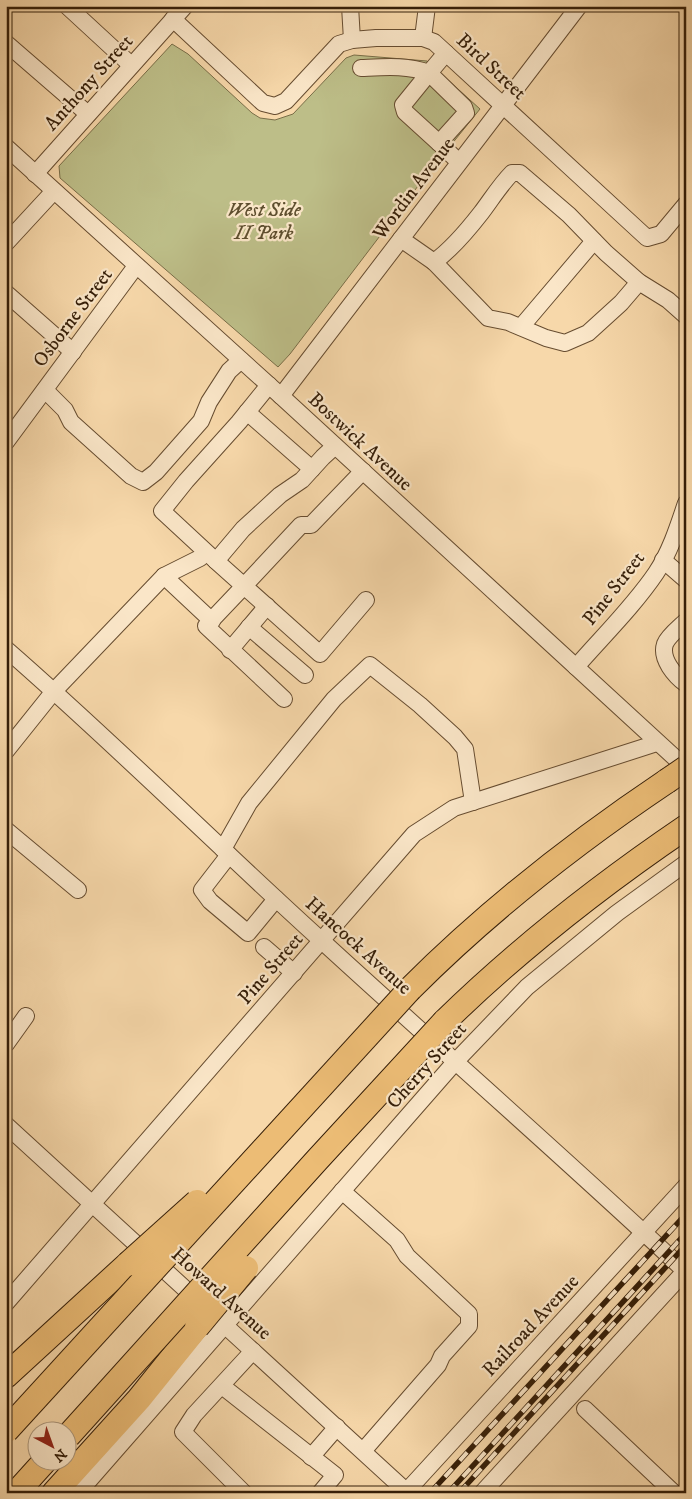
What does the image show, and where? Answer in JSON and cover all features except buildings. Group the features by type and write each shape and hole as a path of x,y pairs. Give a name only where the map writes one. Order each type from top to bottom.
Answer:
{"highway":[{"path":"6,1431 273,1137 410,989 464,936 532,878 601,826 680,772"},
{"path":"78,1425 445,1021 498,971 565,914 686,827"},
{"path":"6,1376 191,1207 273,1137"},
{"path":"54,1493 139,1399 246,1268 245,1240"},
{"path":"16,1493 35,1472"}],"street":[{"name":"Anthony Street","path":"35,174 184,6"},
{"path":"350,6 352,40"},
{"path":"173,19 263,103 275,106 286,101 339,44 352,40 376,38 423,38 427,6"},
{"name":"Wordin Avenue","path":"210,557 162,511 247,412 275,391 401,239 579,6"},
{"path":"72,8 131,65"},
{"name":"Bird Street","path":"423,38 434,42 446,52 647,238 661,234 686,204"},
{"path":"6,43 88,114"},
{"path":"446,52 404,104 405,112 459,162"},
{"path":"362,68 416,68 429,73 464,106 466,113 439,142"},
{"name":"Bostwick Avenue","path":"6,147 576,667 657,743 680,772"},
{"path":"434,262 447,252 480,214 504,180 512,173 520,173 569,215 639,282 668,300 686,316"},
{"path":"6,243 54,191"},
{"path":"401,239 434,262 488,318 565,343 588,333 621,303 639,282"},
{"path":"520,327 594,241"},
{"name":"Osborne Street","path":"6,442 136,266"},
{"path":"6,293 73,352"},
{"path":"44,390 65,410 71,422 131,476 143,482 156,472 200,421 209,402 230,371 240,360"},
{"path":"247,412 312,469"},
{"path":"6,751 54,691 164,576 200,558 210,557 280,495 302,480 335,446"},
{"path":"284,699 206,626 301,525 311,526 363,472"},
{"name":"Pine Street","path":"576,667 656,573 675,536 686,503"},
{"path":"210,557 320,654 366,600"},
{"path":"663,560 686,580"},
{"path":"164,576 212,621"},
{"path":"230,650 267,606"},
{"path":"686,621 666,642 664,653 672,670 686,684"},
{"path":"249,627 305,675"},
{"name":"Hancock Avenue","path":"6,649 54,691 276,899 686,1271"},
{"path":"276,899 248,933 210,901 202,890 226,852 249,803 334,699 370,665 420,705 455,737 465,749 473,802"},
{"name":"Pine Street","path":"6,1303 414,834 454,808 657,743"},
{"path":"6,830 78,890"},
{"name":"Cherry Street","path":"78,1493 456,1061 527,987 617,913 686,864"},
{"path":"264,947 294,973"},
{"path":"6,1044 26,1016"},
{"name":"Howard Avenue","path":"6,1125 406,1492"},
{"name":"Railroad Avenue","path":"406,1492 686,1186"},
{"path":"342,1191 397,1240 407,1256 469,1314 470,1326 442,1356 438,1365 363,1451"},
{"path":"482,1493 686,1271"},
{"path":"244,1493 183,1432 194,1415 253,1350"},
{"path":"222,1386 335,1475 320,1493"},
{"path":"585,1410 674,1493"},
{"path":"311,1457 337,1428"}],"green space":[{"name":"West Side II Park","path":"172,44 188,54 252,113 260,118 275,120 293,114 346,58 354,55 427,61 480,109 278,367 60,178 59,166"}],"railway":[{"path":"430,1493 686,1214"},
{"path":"448,1493 686,1233"},
{"path":"459,1493 686,1245"}]}
